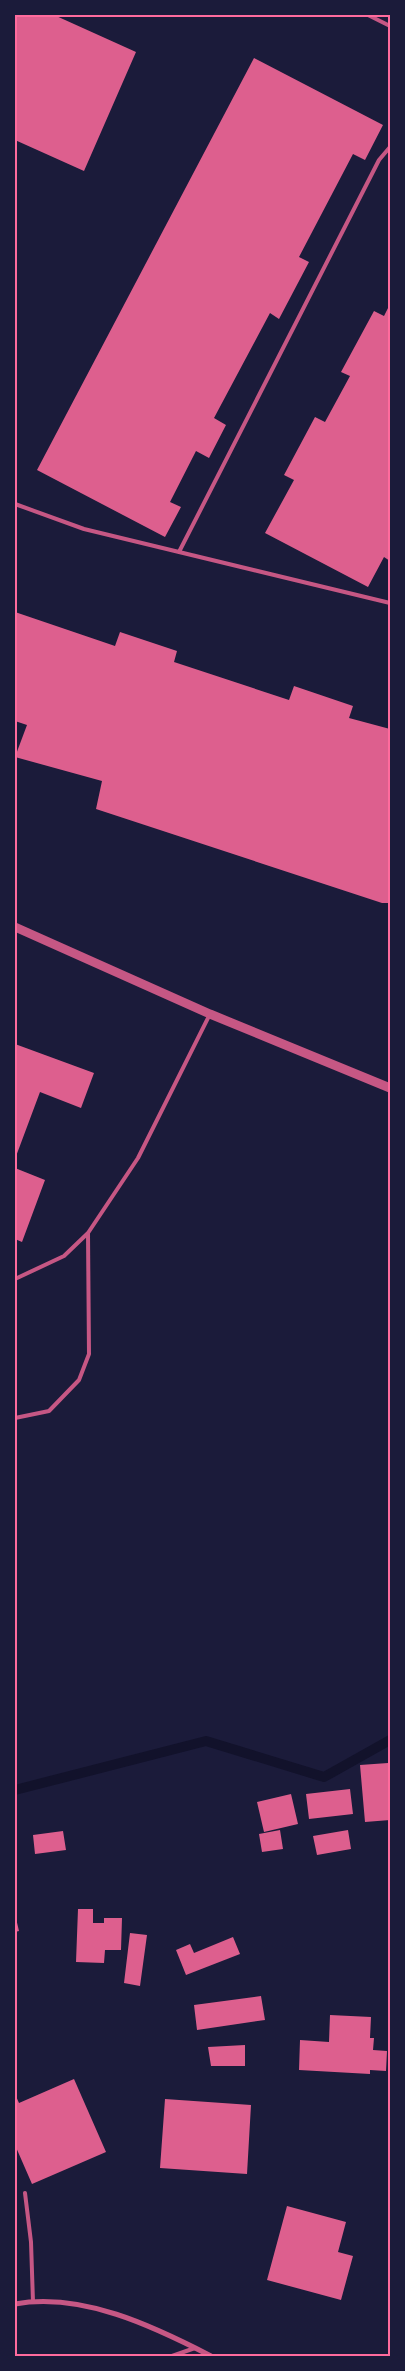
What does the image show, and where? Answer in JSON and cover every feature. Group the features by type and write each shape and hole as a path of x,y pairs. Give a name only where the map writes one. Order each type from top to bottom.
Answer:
{"street":[{"path":"15,927 210,1014 390,1088"},
{"path":"15,2304 33,2302 74,2304 99,2310 152,2328 211,2356"}],"lane":[{"path":"368,15 390,26"},
{"path":"179,552 378,160 390,147"},
{"path":"15,504 84,529 390,603"},
{"path":"15,1279 64,1256 88,1233 138,1158 210,1014"},
{"path":"15,1418 49,1411 78,1380 89,1354 88,1233"},
{"path":"25,2193 31,2242 33,2302"},
{"path":"172,2356 195,2348"}],"building":[{"path":"15,15 54,15 136,52 84,171 15,140"},
{"path":"254,58 383,125 365,160 353,154 299,257 309,262 279,319 270,313 214,418 226,425 209,458 196,451 170,502 181,507 165,537 37,470"},
{"path":"390,304 390,561 384,557 368,587 265,533 294,480 284,475 315,417 325,422 350,376 341,372 374,311 384,316"},
{"path":"15,612 115,646 120,632 177,651 174,662 289,700 294,686 353,706 349,718 390,729 390,903 382,903 96,809 102,781 15,757 27,725 15,721"},
{"path":"15,1044 94,1073 81,1108 40,1092 15,1159"},
{"path":"15,1168 45,1180 22,1242 15,1239"},
{"path":"388,1763 390,1820 365,1822 360,1765"},
{"path":"350,1789 353,1814 309,1819 306,1794"},
{"path":"291,1794 298,1824 264,1832 257,1802"},
{"path":"280,1830 283,1849 262,1852 259,1834"},
{"path":"348,1830 351,1849 317,1855 313,1836"},
{"path":"63,1831 66,1850 35,1854 33,1835"},
{"path":"78,1909 93,1909 93,1923 104,1923 104,1918 122,1918 121,1950 105,1950 104,1963 76,1962"},
{"path":"15,1914 19,1931 15,1932"},
{"path":"130,1933 147,1935 140,1986 124,1983"},
{"path":"233,1937 240,1954 186,1975 176,1950 190,1944 194,1953"},
{"path":"261,1996 265,2020 197,2030 194,2005"},
{"path":"330,2015 371,2017 370,2038 374,2038 373,2050 387,2051 386,2071 370,2070 370,2074 299,2070 300,2040 329,2042"},
{"path":"245,2045 245,2066 211,2066 208,2047"},
{"path":"74,2079 106,2152 32,2184 15,2145 15,2094 19,2103"},
{"path":"165,2099 251,2105 247,2174 160,2168"},
{"path":"287,2206 346,2222 338,2252 353,2256 341,2300 267,2280"}],"waterway":[{"path":"15,1790 206,1741 324,1777 390,1740"}]}
